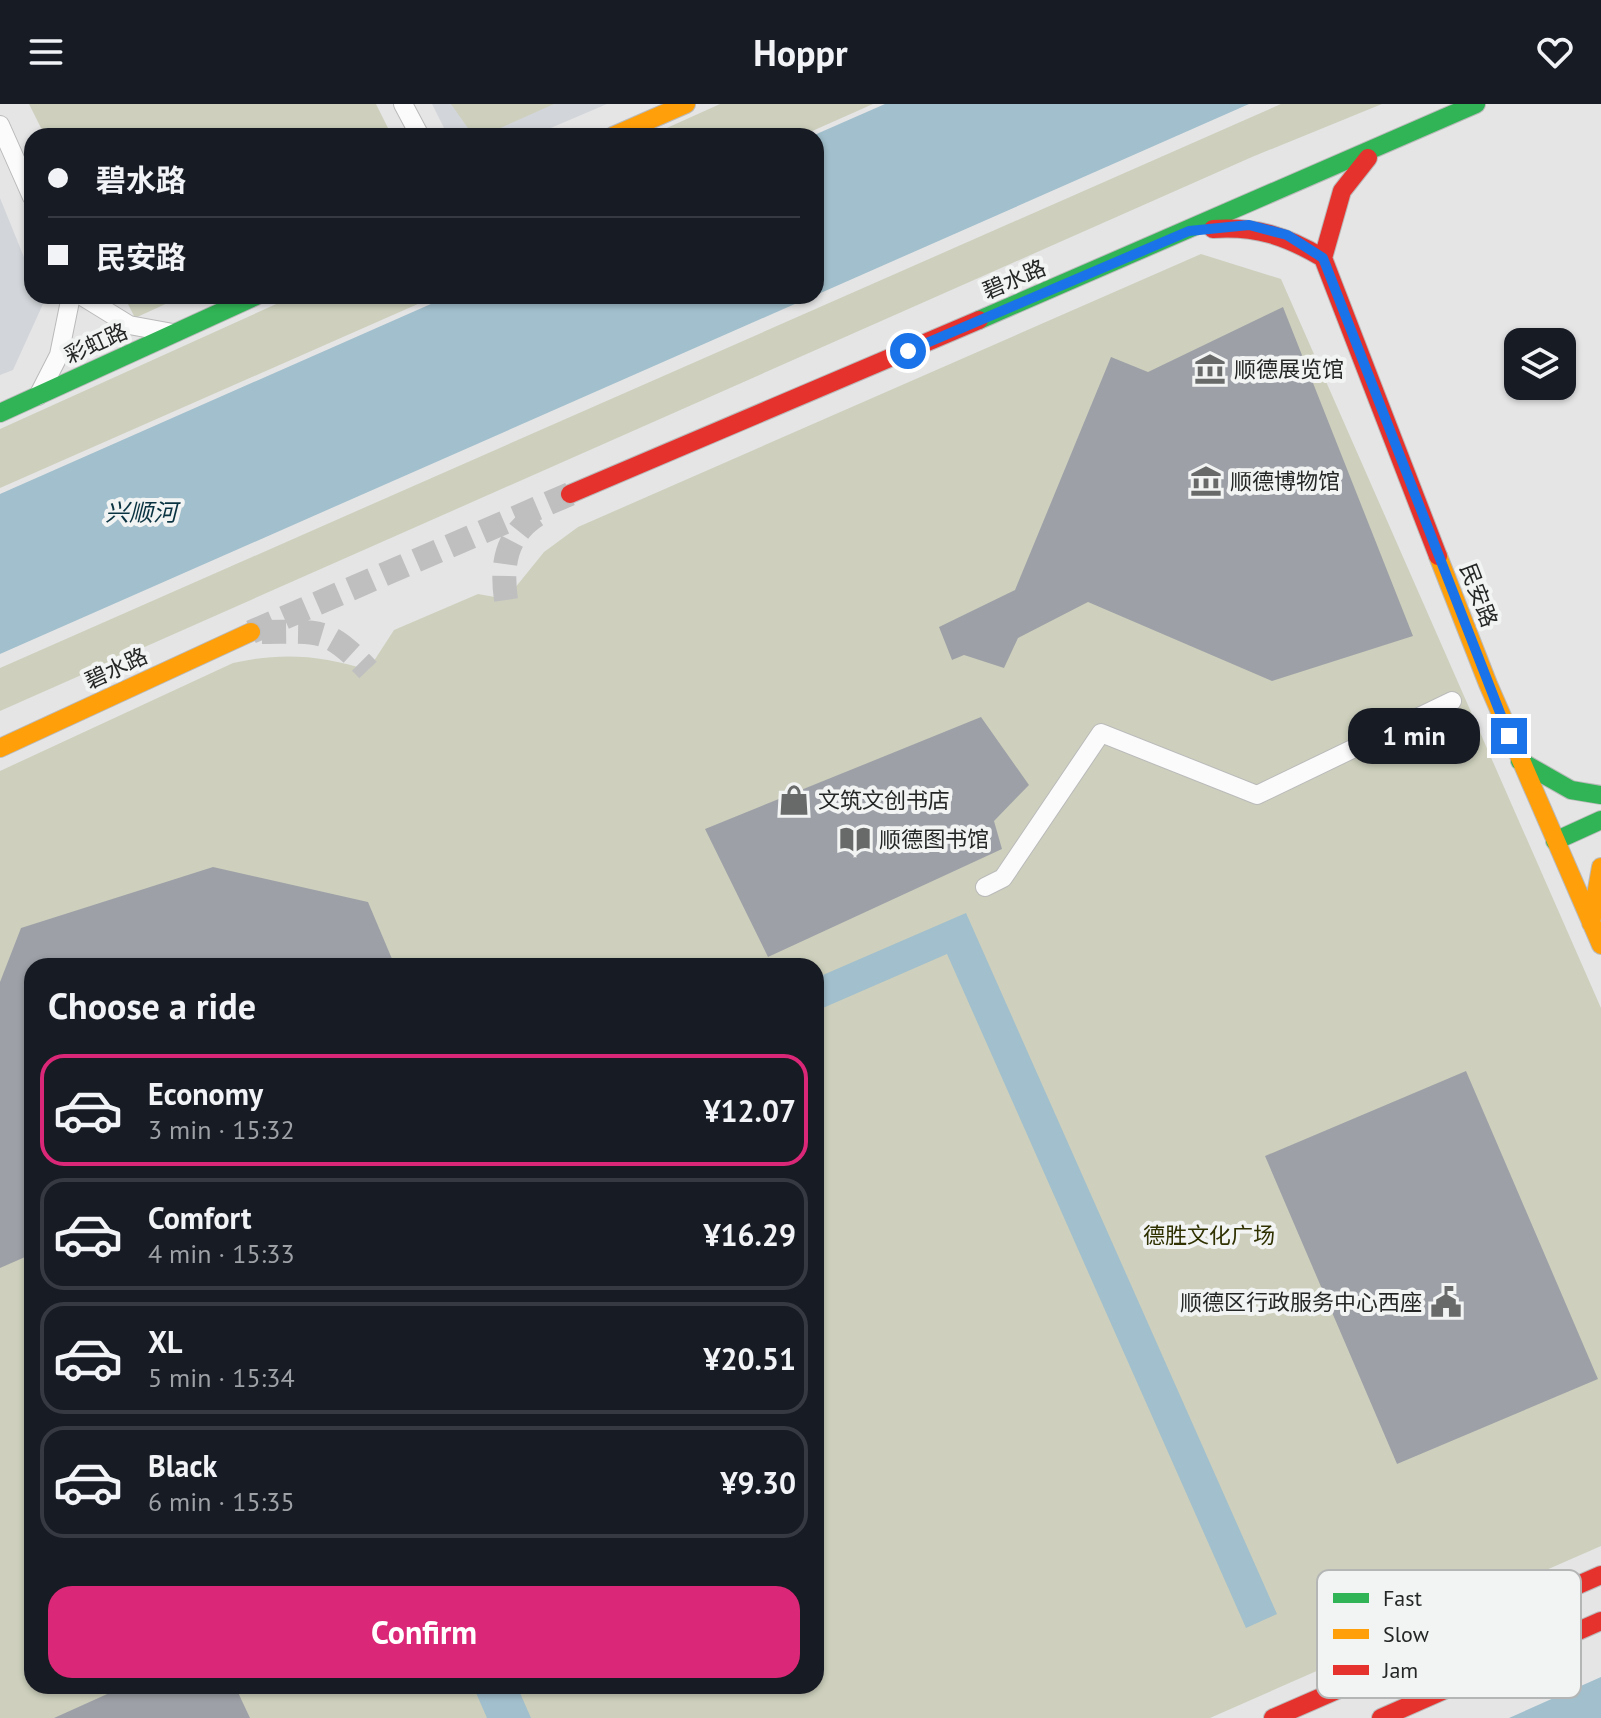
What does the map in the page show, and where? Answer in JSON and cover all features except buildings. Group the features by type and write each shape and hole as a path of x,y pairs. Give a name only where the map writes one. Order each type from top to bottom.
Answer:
{"main road":[{"path":"631,128 686,104"},
{"name":"碧水路","path":"570,494 1378,150 1476,104"},
{"path":"1189,231 1249,225 1287,235 1323,258 1333,206 1354,170 1378,150"},
{"name":"民安路","path":"1323,258 1520,761 1601,945"},
{"name":"彩虹路","path":"0,413 239,304"},
{"name":"碧水路","path":"0,748 251,632"},
{"path":"1520,761 1571,790 1601,795"},
{"path":"1555,841 1601,820"},
{"path":"1591,923 1601,867"},
{"path":"1581,1584 1601,1575"},
{"path":"1581,1630 1601,1621"},
{"path":"1273,1718 1319,1698"},
{"path":"1381,1718 1426,1698"}],"street":[{"path":"0,125 24,179"},
{"path":"38,396 59,355 69,304"},
{"path":"95,304 129,325 176,333"},
{"path":"985,887 1003,878 1101,733 1257,795 1452,701"}],"shaded area":[{"path":"432,104 607,104 551,128 444,128"},
{"path":"0,198 24,257 24,304 43,304 13,370 0,375"}],"green space":[{"path":"29,104 376,104 388,128 41,128"},
{"path":"451,104 554,104 500,128 468,128"},
{"path":"720,104 873,104 819,128 667,128"},
{"path":"1281,104 1382,104 1252,157 0,711 0,668"},
{"name":"德胜文化广场","path":"1201,254 1281,279 1601,1008 1601,1546 1546,1570 1317,1570 1317,1671 1210,1718 0,1718 0,771 233,663 284,656 334,661 368,670 394,630 478,594 506,599 544,552 578,527"},
{"path":"128,304 166,304 135,318"},
{"path":"276,304 418,304 0,488 0,429"}],"water":[{"path":"885,104 1249,104 824,291 824,131"},
{"name":"兴顺河","path":"431,304 795,304 0,654 0,494"},
{"path":"966,913 1277,1614 1246,1628 947,954 824,1008 824,975"},
{"path":"1601,1677 1601,1718 1509,1718 1554,1698 1581,1698 1581,1686"},
{"path":"476,1694 520,1694 531,1718 487,1718"}],"tunnel":[{"path":"251,632 570,494"},
{"path":"506,600 505,563 512,541 537,515"},
{"path":"262,632 321,634 342,646 368,670"}],"traffic: fast":[{"path":"979,320 1476,104"},
{"path":"0,413 238,304"},
{"path":"1520,761 1571,790 1601,795"},
{"path":"1555,841 1601,820"}],"traffic: slow":[{"path":"631,128 686,104"},
{"path":"1438,556 1488,684 1601,945"},
{"path":"0,748 251,632"},
{"path":"1591,923 1601,867"}],"traffic: jam":[{"path":"1368,158 1342,191 1323,258 1438,556"},
{"path":"1213,229 1243,229 1270,234 1323,258"},
{"path":"570,494 979,320"},
{"path":"1581,1584 1601,1575"},
{"path":"1581,1630 1601,1621"},
{"path":"1273,1718 1319,1698"},
{"path":"1381,1718 1426,1698"}],"place":[{"name":"顺德展览馆","path":"1210,369"},
{"name":"顺德博物馆","path":"1206,481"},
{"name":"文筑文创书店","path":"794,800"},
{"name":"顺德图书馆","path":"855,839"},
{"name":"顺德区行政服务中心西座","path":"1446,1302"}],"route":[{"path":"908,351 1189,231 1249,225 1287,235 1323,258 1509,736"}]}
